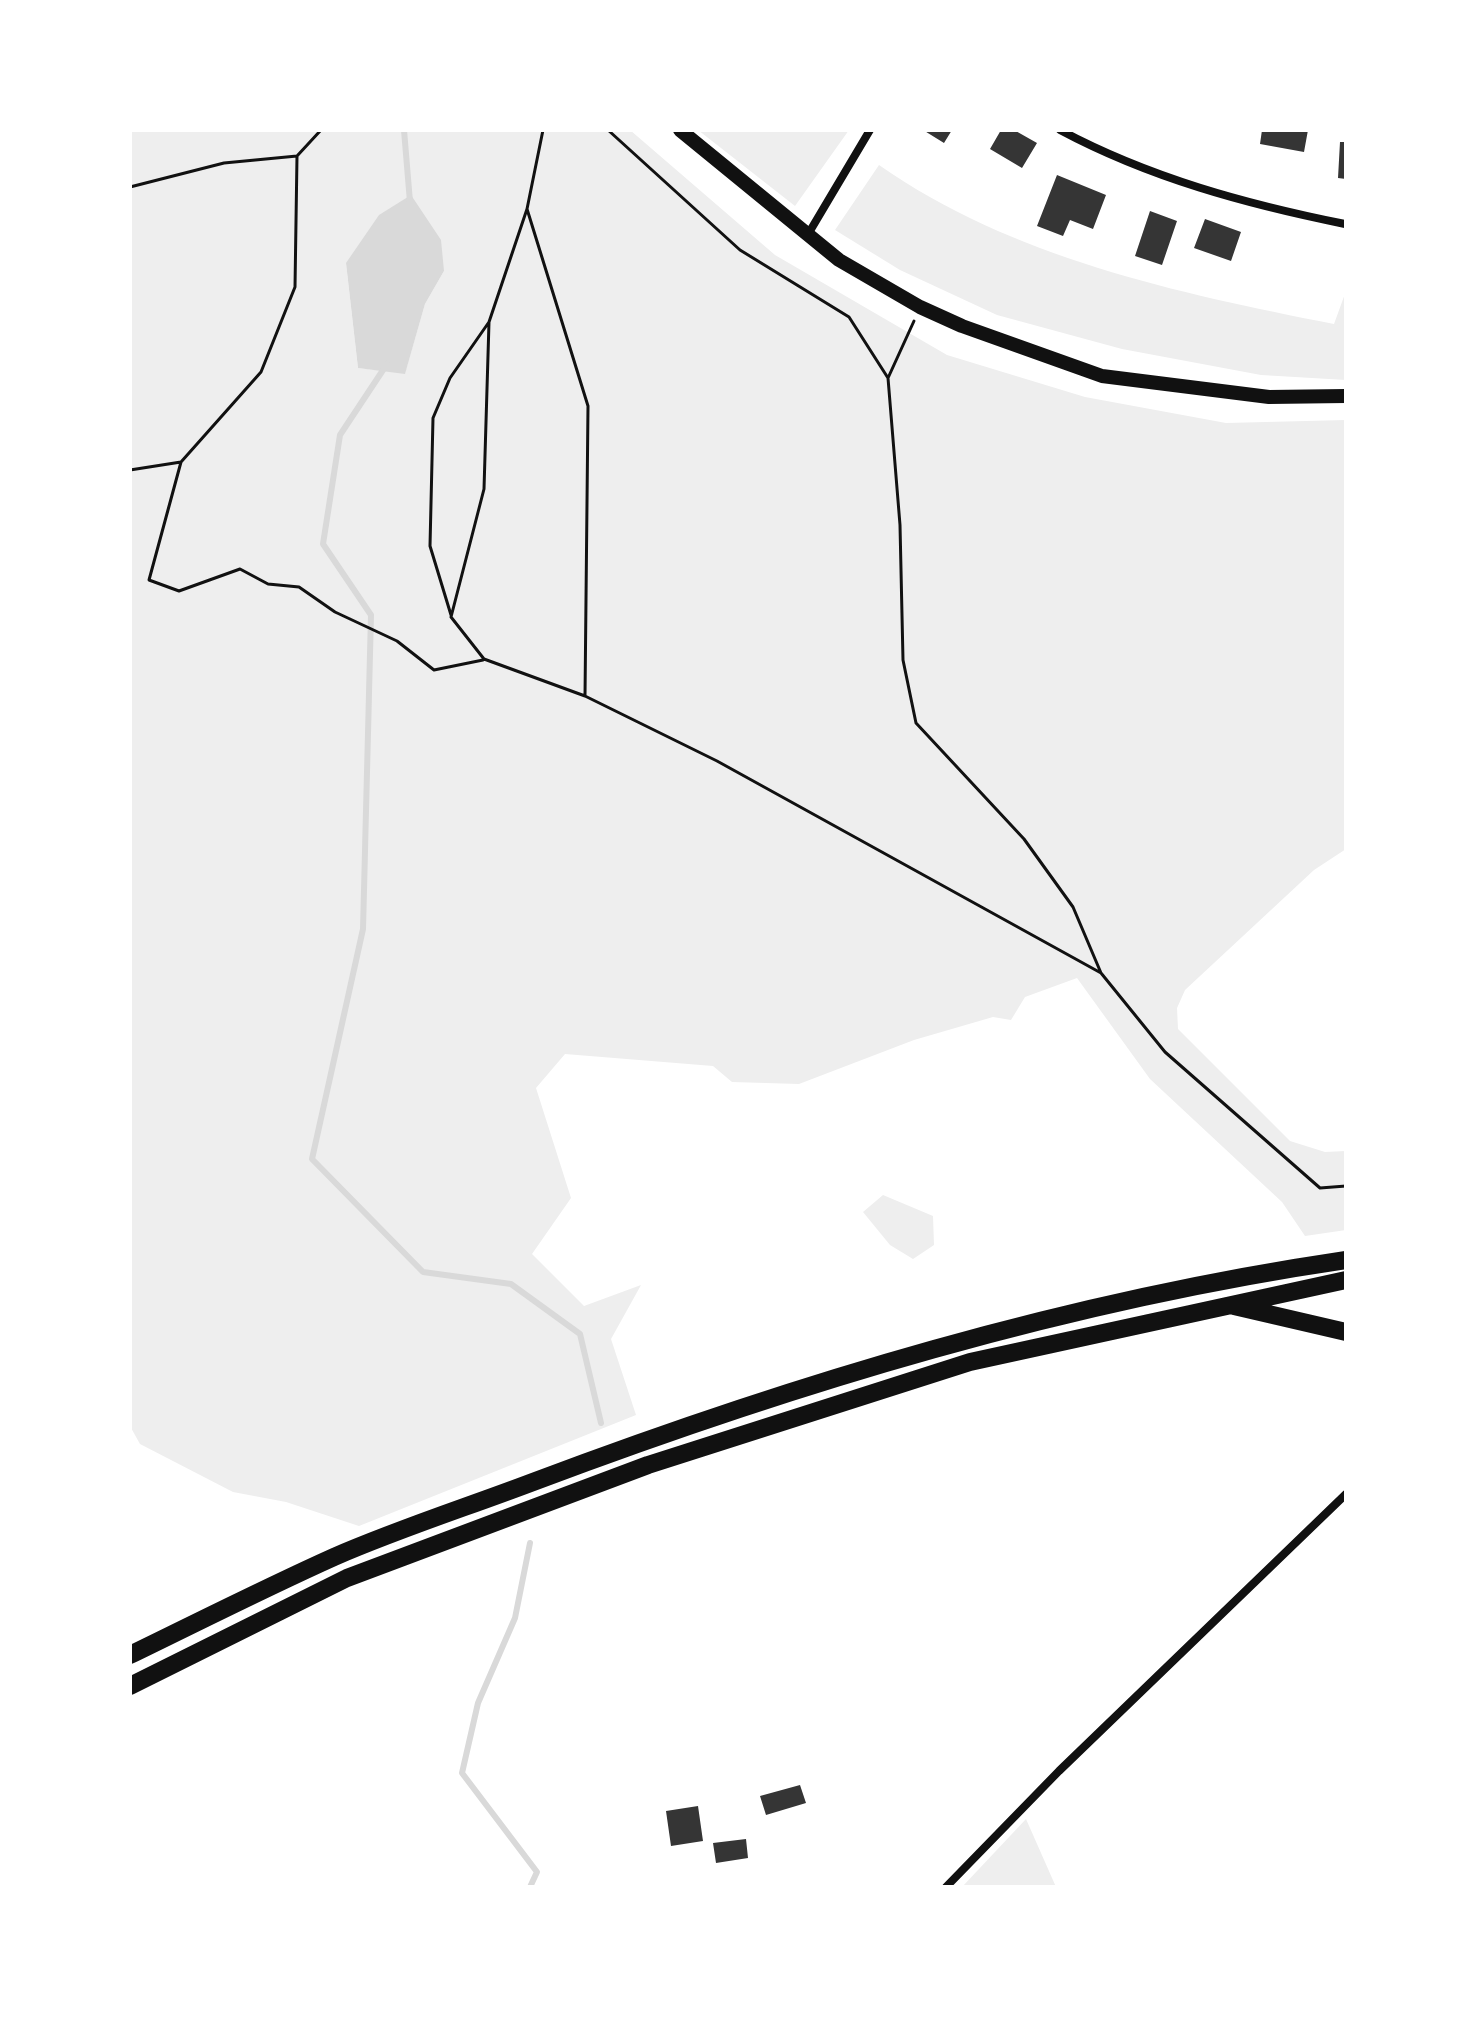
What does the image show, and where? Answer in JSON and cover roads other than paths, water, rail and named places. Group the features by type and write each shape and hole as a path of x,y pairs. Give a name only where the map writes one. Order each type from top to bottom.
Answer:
{"highway":[{"path":"130,1655 335,1557 638,1442 787,1392 965,1339 1237,1277 1346,1260"},
{"path":"130,1686 347,1578 648,1465 970,1362 1346,1280"},
{"path":"1228,1305 1346,1332"}],"street":[{"path":"680,130 806,237 839,260 920,307 962,326 1102,376 1269,397 1346,396"},
{"path":"806,237 870,130"},
{"path":"1060,130 1161,176 1259,207 1345,224"},
{"path":"946,1887 1059,1771 1346,1494"}],"waterway":[{"path":"404,130 410,202"},
{"path":"387,364 340,435 323,544 371,615 363,929 312,1159 423,1272 511,1284 580,1334 601,1423"},
{"path":"530,1543 515,1618 478,1703 462,1773 537,1872 530,1887"}]}
